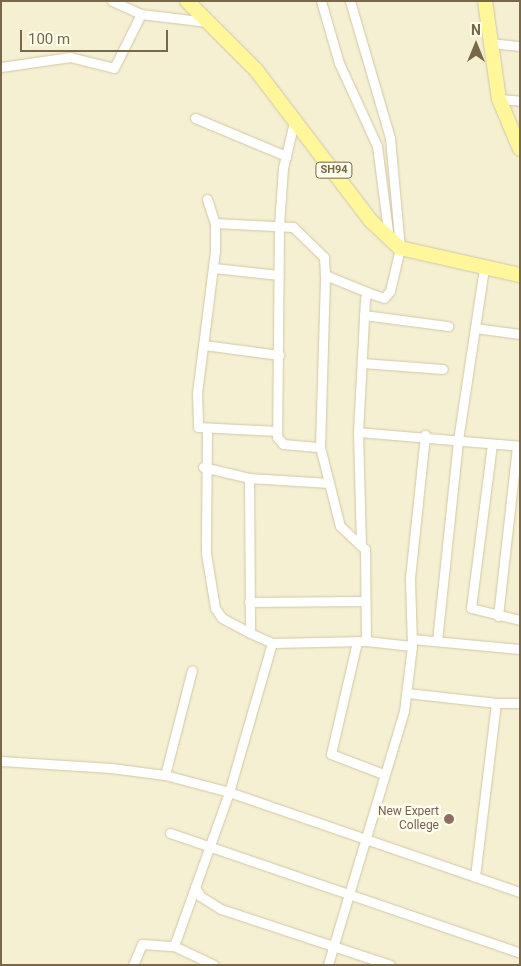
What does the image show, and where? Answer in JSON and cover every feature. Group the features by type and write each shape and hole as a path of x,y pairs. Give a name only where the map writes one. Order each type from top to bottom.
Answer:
{"main road":[{"name":"SH94","path":"187,1 256,70 295,118 370,221 400,248"},
{"path":"485,1 499,99 520,149"},
{"path":"400,248 520,275"}],"street":[{"path":"112,1 141,14 208,22"},
{"path":"321,1 339,63 377,146 390,238"},
{"path":"325,274 384,298 390,291 400,248 390,138 350,1"},
{"path":"1,67 70,57 114,68 141,14"},
{"path":"490,44 520,46"},
{"path":"499,99 520,101"},
{"path":"195,118 286,156"},
{"path":"295,118 286,156 279,225 277,431 283,444 320,447"},
{"path":"207,199 215,223 214,268 204,345 198,427 206,429 277,431"},
{"path":"215,223 293,227 315,245 324,257 320,447 340,526 361,543 365,549 361,641 331,754 383,774"},
{"path":"214,268 279,275"},
{"path":"437,641 458,440 484,268"},
{"path":"361,543 358,432 364,315 368,292"},
{"path":"364,315 448,326"},
{"path":"475,328 520,334"},
{"path":"204,345 279,356"},
{"path":"362,363 443,369"},
{"path":"206,429 203,467 206,553 215,608 222,618 272,643 437,641 520,649"},
{"path":"358,432 425,434 458,440 518,446 498,616"},
{"path":"328,965 407,693 412,642 410,578 425,434"},
{"path":"492,444 472,608 520,620"},
{"path":"203,467 248,478 329,483"},
{"path":"248,478 250,633"},
{"path":"250,602 364,601"},
{"path":"174,946 229,792 272,643"},
{"path":"165,775 192,670"},
{"path":"407,693 496,703 520,703"},
{"path":"475,877 496,703"},
{"path":"1,761 165,775 229,792 520,892"},
{"path":"170,833 210,845 520,953"},
{"path":"195,887 200,896 222,909 335,944 390,965"},
{"path":"133,965 142,944 174,946 214,965"}],"shaded area":[{"path":"1,1 520,1 520,965 1,965"}],"place":[{"name":"New Expert College","path":"449,819"}]}
